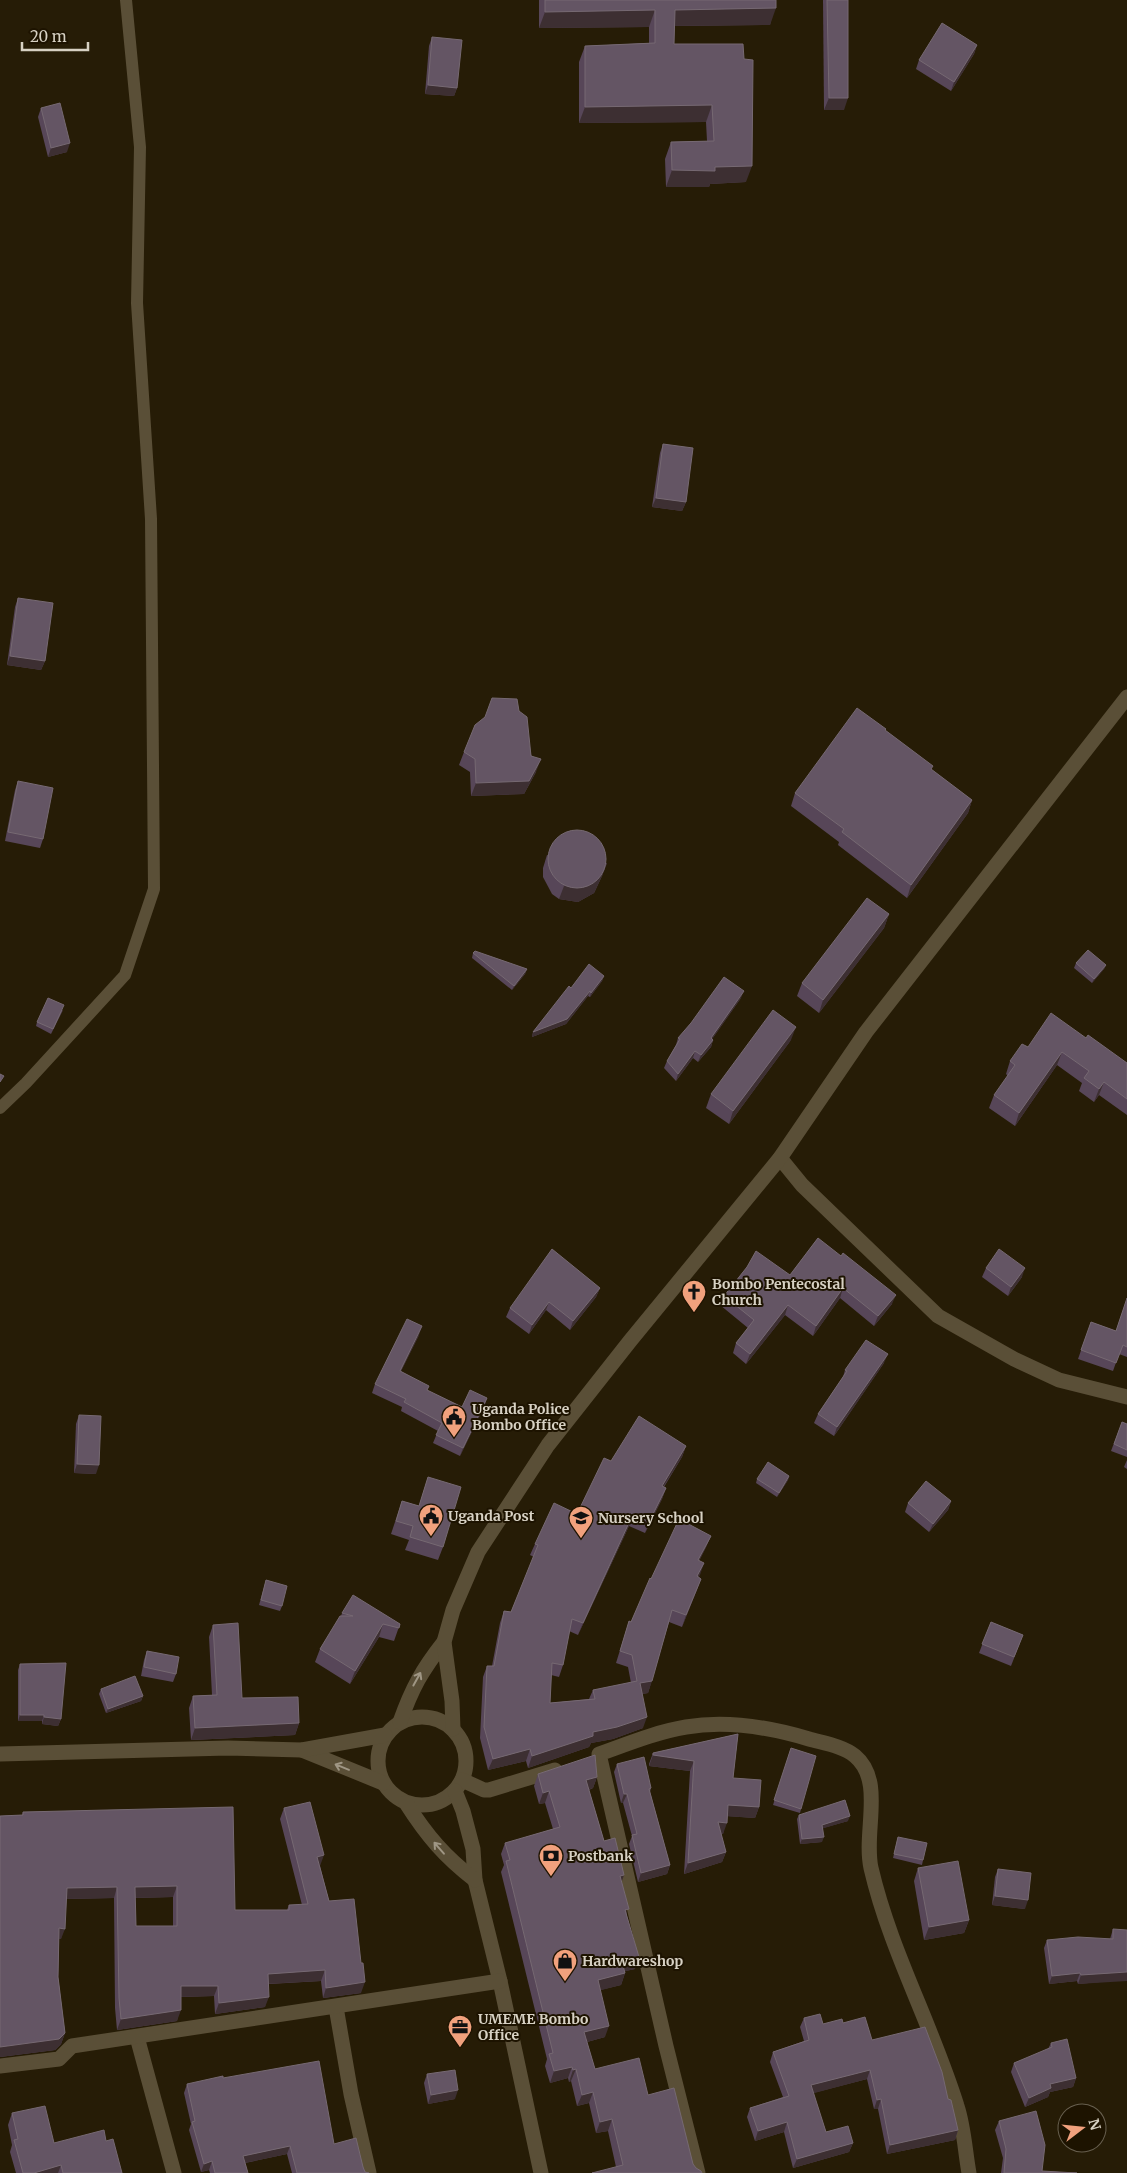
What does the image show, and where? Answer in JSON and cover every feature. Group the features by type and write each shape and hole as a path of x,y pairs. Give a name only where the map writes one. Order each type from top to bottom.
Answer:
{"street":[{"path":"400,1722 411,1691 420,1674 444,1642 453,1610 478,1552 548,1445 630,1341 780,1158 866,1032 1127,698"},
{"path":"780,1158 802,1185 938,1316 1014,1359 1059,1380 1127,1397"},
{"path":"444,1642 452,1701 453,1729"},
{"path":"413,1717 428,1717 441,1721 453,1729 461,1740 466,1752 466,1766 459,1785 445,1800 433,1805 419,1806 406,1803 393,1795 383,1783 377,1768 378,1751 385,1735 400,1722 413,1717"},
{"path":"582,1760 654,1735 685,1727 716,1724 743,1725 792,1734 834,1746 854,1755 867,1769 871,1786 869,1857 875,1884 894,1940 958,2107 969,2173"},
{"path":"0,1754 228,1748 302,1750 385,1735"},
{"path":"302,1750 383,1783"},
{"path":"599,1754 666,2046 698,2173"},
{"path":"459,1785 489,1790 565,1766"},
{"path":"459,1785 463,1811 473,1849 475,1880 500,1981 541,2173"},
{"path":"406,1803 422,1828 450,1861 475,1880"},
{"path":"0,2066 59,2059 72,2046 137,2038 500,1981"},
{"path":"336,2007 351,2094 368,2173"},
{"path":"137,2038 174,2173"}],"lane":[{"path":"0,1108 26,1083 125,975 154,888 151,519 137,303 140,147 126,0"}],"building":[{"path":"545,0 776,0 776,8 675,10 674,44 743,44 744,59 753,60 752,166 715,167 715,171 672,170 671,142 714,141 712,105 585,107 585,46 655,43 655,10 545,12"},
{"path":"827,0 848,0 848,98 829,98"},
{"path":"942,23 977,45 954,82 919,60"},
{"path":"432,37 462,40 457,88 428,85"},
{"path":"60,103 70,143 51,148 41,108"},
{"path":"663,444 693,448 686,502 656,498"},
{"path":"18,598 53,603 45,661 10,656"},
{"path":"492,698 517,699 519,711 527,717 531,756 541,759 529,781 476,783 475,759 464,752 475,725 485,717"},
{"path":"857,708 933,766 931,769 972,800 911,885 842,832 844,829 795,793"},
{"path":"18,781 53,788 43,839 8,832"},
{"path":"571,830 583,830 598,838 606,853 606,865 598,880 583,888 571,888 556,880 548,865 548,853 556,838"},
{"path":"867,898 889,914 823,1000 802,983"},
{"path":"1088,950 1106,965 1094,979 1076,963"},
{"path":"475,951 527,969 514,986 473,953"},
{"path":"589,964 604,976 591,993 590,991 567,1019 533,1032 569,986 571,988"},
{"path":"724,977 744,991 711,1038 713,1040 701,1055 695,1051 678,1074 667,1061 680,1039 678,1038"},
{"path":"48,998 64,1005 53,1029 37,1022"},
{"path":"773,1010 796,1027 733,1111 711,1094"},
{"path":"1051,1013 1086,1038 1088,1035 1127,1063 1127,1099 1104,1082 1099,1089 1084,1078 1089,1071 1062,1052 1019,1113 994,1095 1015,1065 1010,1061 1022,1044 1028,1047"},
{"path":"0,1074 4,1076 0,1082"},
{"path":"818,1238 841,1256 843,1253 896,1295 878,1316 843,1288 816,1326 788,1305 750,1354 736,1343 754,1320 724,1296 747,1267 756,1251 790,1275"},
{"path":"552,1249 600,1288 573,1321 549,1302 532,1325 510,1308"},
{"path":"999,1249 1025,1268 1011,1287 986,1268"},
{"path":"1127,1298 1127,1347 1123,1345 1116,1363 1081,1350 1091,1322 1116,1331"},
{"path":"407,1319 422,1326 400,1371 429,1386 427,1390 462,1407 470,1390 487,1398 463,1448 436,1435 442,1423 404,1402 406,1399 375,1384"},
{"path":"866,1340 888,1354 837,1427 818,1414"},
{"path":"79,1415 101,1416 99,1465 77,1464"},
{"path":"639,1416 686,1446 662,1486 666,1488 649,1522 633,1514 583,1623 572,1619 563,1665 552,1663 550,1703 595,1699 593,1690 637,1681 632,1655 620,1651 629,1621 631,1622 679,1519 711,1536 698,1560 704,1563 697,1576 701,1579 686,1615 672,1610 652,1681 640,1683 647,1717 617,1727 593,1732 593,1736 532,1756 530,1749 493,1759 484,1727 487,1666 494,1666 504,1611 511,1612 538,1545 535,1544 554,1503 577,1514 604,1458 611,1461"},
{"path":"1122,1422 1127,1424 1127,1450 1114,1444"},
{"path":"768,1462 789,1476 779,1493 757,1479"},
{"path":"428,1477 461,1487 443,1547 410,1537 413,1526 396,1521 402,1501 419,1506"},
{"path":"926,1481 951,1501 933,1524 908,1503"},
{"path":"266,1580 287,1586 282,1606 261,1600"},
{"path":"353,1595 400,1624 399,1628 383,1624 355,1671 320,1649 340,1616 353,1616 342,1613"},
{"path":"991,1622 1023,1635 1014,1657 982,1644"},
{"path":"238,1623 242,1698 298,1697 299,1723 195,1728 193,1696 217,1695 213,1625"},
{"path":"147,1651 179,1657 176,1674 144,1667"},
{"path":"66,1663 61,1719 44,1717 44,1715 20,1715 20,1664"},
{"path":"135,1676 143,1696 108,1709 101,1689"},
{"path":"738,1734 733,1778 761,1780 759,1807 728,1805 727,1823 718,1822 726,1852 688,1863 694,1761 653,1755 653,1753"},
{"path":"791,1748 816,1756 801,1809 774,1800"},
{"path":"595,1755 597,1777 586,1780 604,1841 615,1838 624,1875 620,1876 629,1909 625,1910 639,1957 622,1962 625,1973 598,1980 609,2026 584,2032 595,2069 639,2058 648,2095 674,2088 693,2164 702,2173 592,2173 623,2165 612,2119 600,2122 593,2092 582,2095 576,2069 573,2070 572,2067 554,2071 549,2054 553,2053 506,1861 510,1860 505,1843 560,1827 549,1791 543,1793 538,1774"},
{"path":"644,1757 651,1788 649,1789 670,1865 641,1873 632,1835 637,1834 627,1794 624,1794 617,1764"},
{"path":"845,1800 850,1816 822,1825 824,1837 802,1839 799,1815"},
{"path":"310,1802 324,1855 317,1857 329,1901 354,1899 365,1982 326,1988 325,1970 268,1974 269,1997 219,2003 218,1986 181,1986 181,2010 121,2019 117,1887 67,1888 65,1929 59,1928 58,1977 65,2033 59,2039 0,2047 0,1816 23,1815 23,1812 233,1807 235,1910 289,1910 289,1905 308,1904 284,1808","holes":["177,1886 177,1926 136,1926 135,1887"]},
{"path":"898,1837 927,1843 923,1860 894,1854"},
{"path":"958,1861 969,1920 929,1927 918,1868"},
{"path":"998,1869 1031,1873 1028,1900 995,1896"},
{"path":"1113,1929 1127,1930 1127,1972 1081,1975 1080,1973 1052,1976 1047,1940 1078,1937 1113,1939"},
{"path":"820,2014 823,2024 842,2019 843,2023 865,2017 872,2040 925,2027 942,2072 948,2099 951,2100 958,2130 890,2145 881,2099 877,2100 870,2070 811,2085 826,2132 848,2126 853,2143 797,2159 787,2122 758,2131 750,2108 789,2096 773,2052 809,2040 804,2018"},
{"path":"1067,2039 1076,2078 1050,2084 1051,2088 1029,2098 1014,2063 1052,2047 1051,2043"},
{"path":"319,2061 334,2144 356,2138 363,2167 365,2172 369,2173 297,2173 290,2146 243,2156 248,2173 215,2173 212,2161 204,2164 192,2122 195,2121 187,2084 223,2076 223,2078"},
{"path":"455,2070 458,2090 431,2095 427,2074"},
{"path":"45,2106 54,2143 104,2130 106,2141 113,2139 122,2173 63,2173 61,2165 34,2173 23,2173 14,2140 18,2139 12,2113"},
{"path":"1036,2111 1045,2145 1042,2171 1077,2173 1004,2173 1006,2149 999,2121"}],"place":[{"name":"Bombo Pentecostal Church","path":"694,1313"},
{"name":"Uganda Police Bombo Office","path":"454,1438"},
{"name":"Uganda Post","path":"431,1537"},
{"name":"Nursery School","path":"581,1539"},
{"name":"Postbank","path":"551,1877"},
{"name":"Hardwareshop","path":"565,1982"},
{"name":"UMEME Bombo Office","path":"460,2048"}]}
